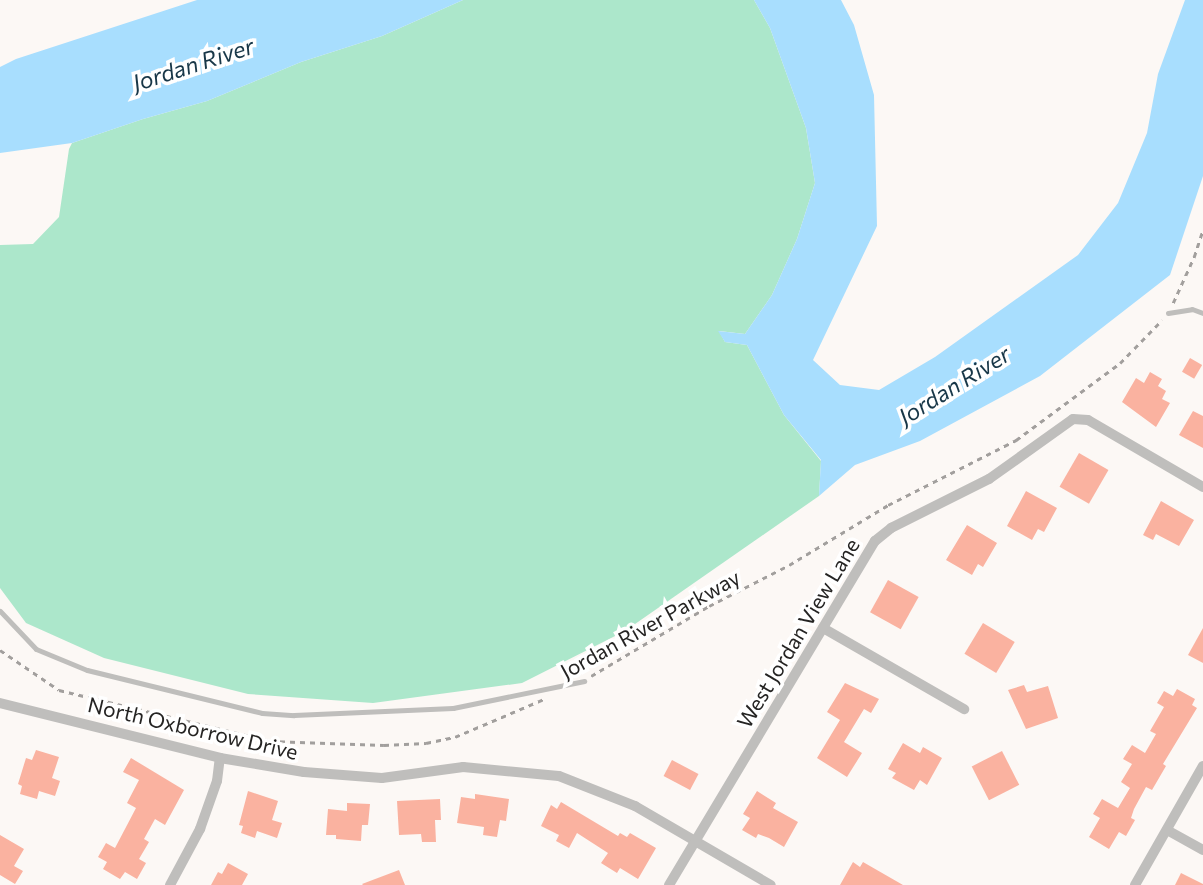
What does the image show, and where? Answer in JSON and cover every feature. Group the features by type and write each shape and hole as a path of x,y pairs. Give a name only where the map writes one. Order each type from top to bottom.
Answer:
{"street":[{"name":"West Jordan View Lane","path":"669,885 875,541 891,528 989,479 1073,419 1088,420 1203,487"},
{"path":"823,628 964,709"},
{"name":"North Oxborrow Drive","path":"0,702 220,758 304,772 382,778 463,767 533,772 597,790 635,807 771,885"},
{"path":"170,885 200,829 217,781 220,758"},
{"path":"1135,885 1203,766"},
{"path":"1167,830 1203,850"}],"lane":[{"path":"1168,313 1192,309 1203,313"},
{"path":"0,611 36,649 88,670 262,713 294,715 453,708 584,681"}],"path":[{"name":"Jordan River Parkway","path":"584,681 709,607 789,565 888,505 1016,440 1120,363 1168,313 1181,290 1203,229"},
{"name":"Jordan River Parkway","path":"0,650 59,690 270,741 384,745 426,743 455,737 545,699"}],"green space":[{"path":"463,0 754,0 770,28 806,128 815,183 797,239 772,295 745,334 719,331 725,342 747,345 784,415 821,461 819,496 625,631 522,683 373,703 248,694 104,658 26,623 0,588 0,245 33,244 59,217 72,143 207,101 301,62 382,36"}],"water":[{"name":"Jordan River","path":"197,0 463,0 382,36 301,62 207,101 72,143 0,153 0,67 16,59"},
{"name":"Jordan River","path":"754,0 841,0 854,25 874,95 877,226 813,360 840,385 879,390 935,357 1078,255 1118,203 1147,133 1158,74 1185,0 1203,0 1203,176 1170,275 1040,376 920,441 855,465 819,496 821,460 784,415 747,345 725,342 718,331 745,334 772,295 797,239 815,183 806,128 770,28"}],"building":[{"path":"1190,358 1202,365 1194,379 1182,372"},
{"path":"1150,372 1162,379 1158,386 1166,391 1162,399 1170,403 1156,427 1122,402 1136,378 1144,383"},
{"path":"1193,411 1203,416 1203,448 1179,435"},
{"path":"1079,453 1108,470 1089,504 1060,487"},
{"path":"1026,491 1057,508 1044,532 1038,529 1032,540 1007,526"},
{"path":"1161,501 1194,520 1179,546 1156,534 1153,540 1143,535"},
{"path":"967,525 997,543 983,567 978,564 972,575 946,560"},
{"path":"888,580 919,597 901,629 870,612"},
{"path":"983,623 1015,642 996,673 964,654"},
{"path":"1203,628 1203,663 1188,655"},
{"path":"845,683 879,699 871,713 864,709 844,742 862,753 847,777 817,758 840,720 827,712"},
{"path":"1024,685 1027,692 1048,686 1058,718 1026,729 1008,690"},
{"path":"1177,689 1195,699 1192,705 1197,708 1163,764 1166,766 1152,790 1146,787 1134,809 1131,818 1135,820 1126,836 1119,832 1109,849 1089,837 1100,818 1093,814 1102,799 1118,808 1130,788 1121,782 1132,764 1123,759 1132,745 1145,753 1156,734 1150,731 1164,707 1157,703 1164,691 1173,696"},
{"path":"903,743 920,753 923,747 942,758 927,785 920,780 914,790 892,778 896,773 888,769"},
{"path":"36,750 59,757 52,778 60,781 55,796 39,791 37,799 20,794 22,786 18,784 26,758 32,760"},
{"path":"1002,751 1019,785 989,800 972,766"},
{"path":"131,758 184,790 165,825 155,819 144,839 149,842 139,859 146,863 137,879 125,872 120,879 103,869 107,862 98,857 106,843 115,848 136,808 127,803 139,780 123,772"},
{"path":"672,760 698,774 690,790 664,776"},
{"path":"248,791 278,801 272,820 282,823 277,838 257,831 255,838 241,833 243,826 239,825"},
{"path":"757,791 776,803 773,808 798,822 784,847 769,838 758,834 756,838 742,830 750,818 743,814"},
{"path":"475,794 509,799 506,821 500,820 497,837 483,835 484,827 457,823 461,797 475,799"},
{"path":"440,799 441,820 435,820 436,842 422,842 421,834 399,835 397,801"},
{"path":"561,802 618,836 620,833 627,837 630,833 656,848 638,879 620,868 617,873 601,863 608,853 577,833 569,848 556,841 559,835 541,826 551,805 557,809"},
{"path":"347,803 370,804 368,825 362,825 361,841 336,839 336,835 326,835 328,809 347,811"},
{"path":"0,835 24,849 14,866 23,871 15,884 0,875"},
{"path":"853,862 860,867 863,862 903,885 840,885"},
{"path":"228,863 248,874 242,885 211,885 218,872 222,874"},
{"path":"399,870 405,885 362,884"},
{"path":"1181,873 1203,884 1203,885 1175,885"}]}
